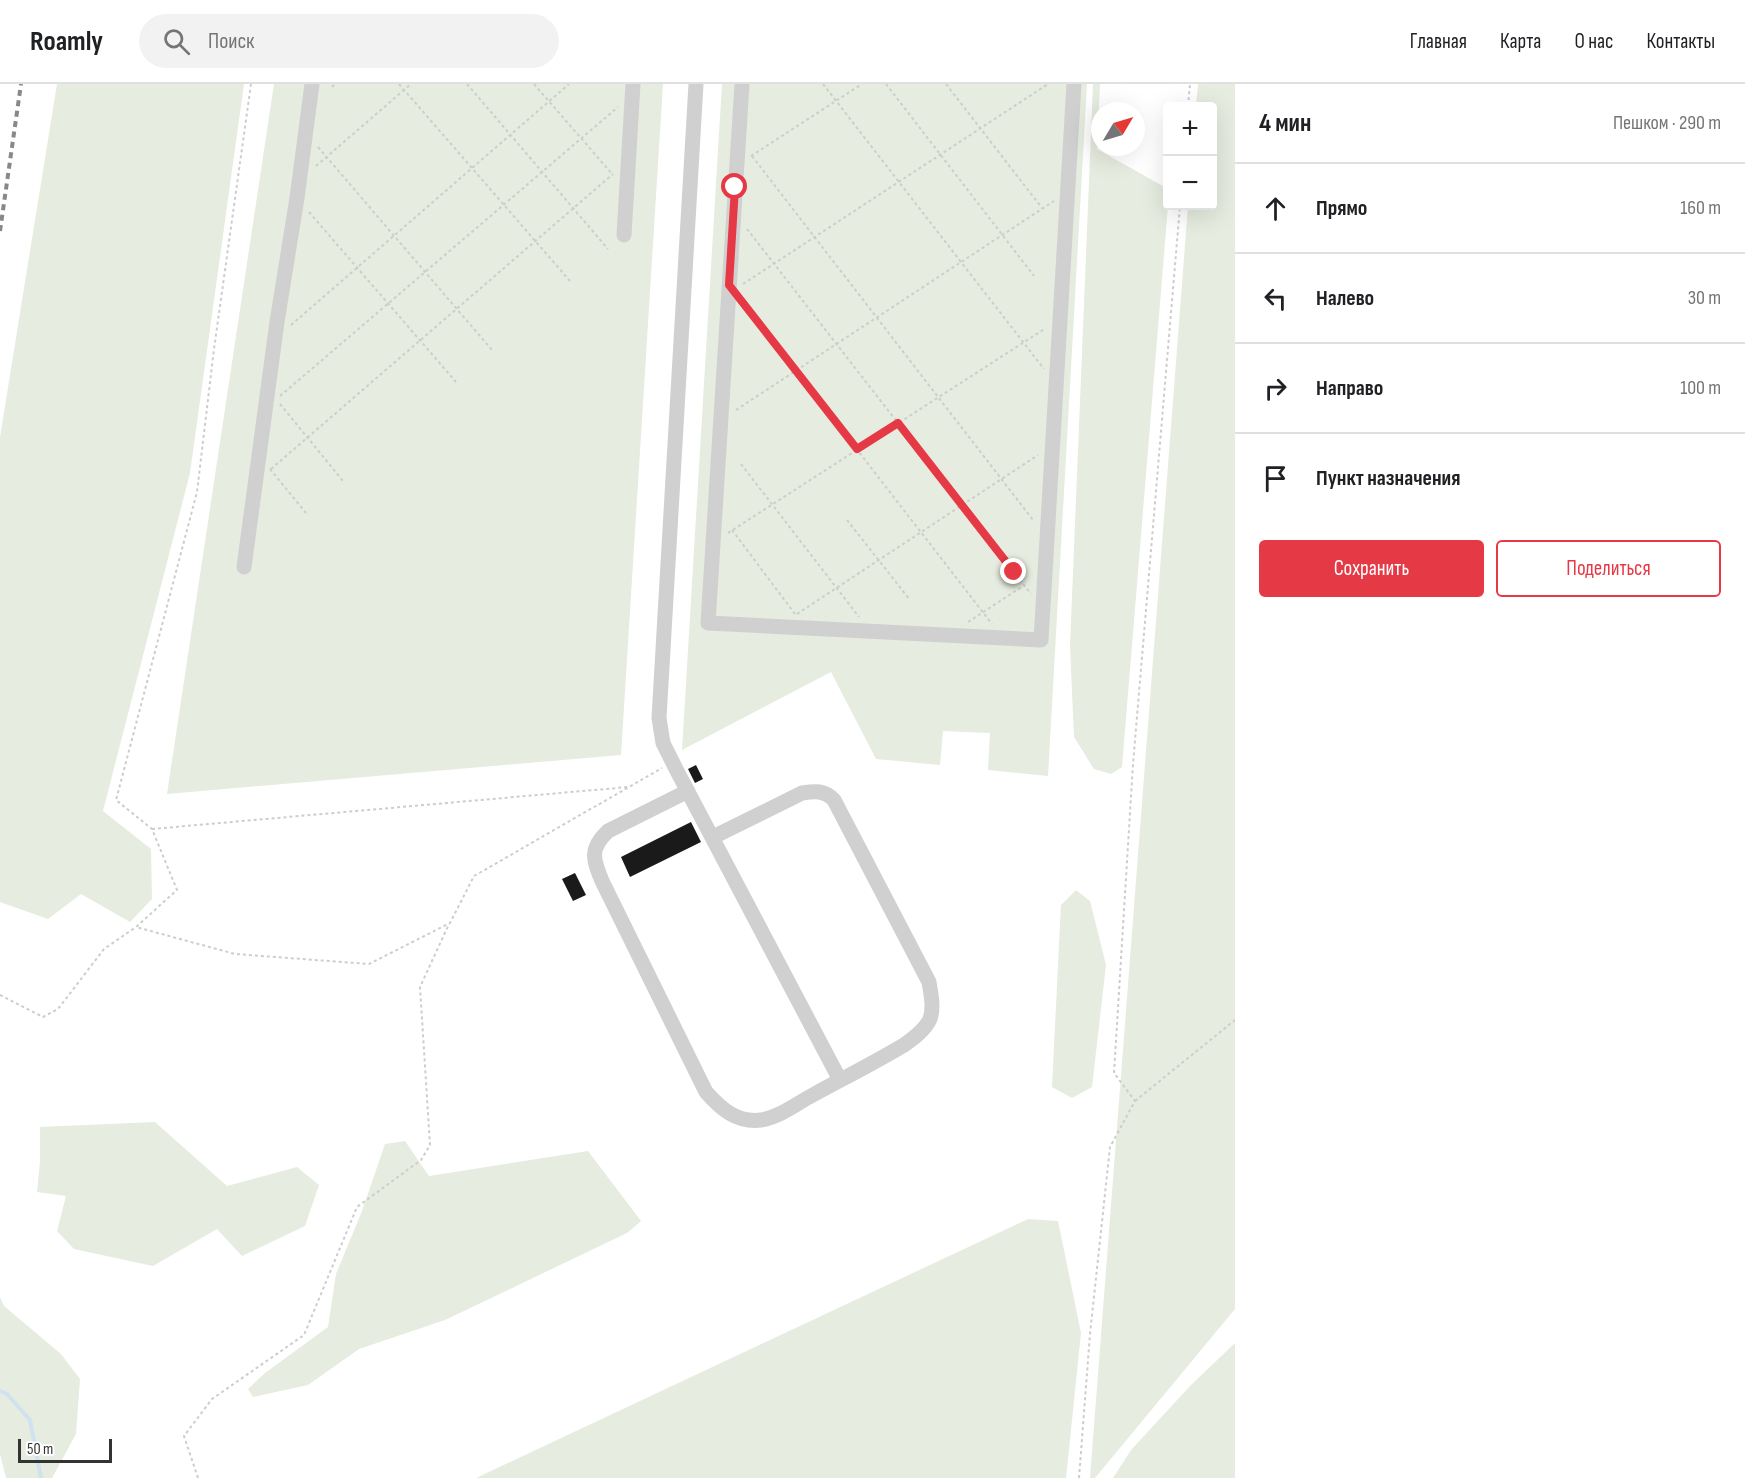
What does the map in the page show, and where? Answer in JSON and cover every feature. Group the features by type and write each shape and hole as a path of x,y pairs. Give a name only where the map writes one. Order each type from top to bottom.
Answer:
{"street":[{"path":"244,567 312,84"},
{"path":"624,235 633,84"},
{"path":"696,84 659,685 660,726 663,743 675,767 840,1080"},
{"path":"741,84 731,288 708,623 1041,640 1074,84"},
{"path":"688,791 608,831 595,848 594,861 706,1092 730,1114 742,1119 762,1120 778,1114 905,1044 921,1031 930,1018 932,1002 929,982 834,800 826,793 816,791 802,793 713,837"}],"path":[{"path":"0,995 43,1017 58,1009 104,949 136,927 177,890 152,829 116,800 197,492 251,84"},
{"path":"332,87 335,84"},
{"path":"399,84 570,281"},
{"path":"300,180 411,84"},
{"path":"467,84 608,249"},
{"path":"534,84 626,190"},
{"path":"284,330 569,84"},
{"path":"823,84 1048,375"},
{"path":"736,166 862,84"},
{"path":"886,84 1034,276"},
{"path":"946,84 1042,208"},
{"path":"1003,638 731,288 815,237 1048,84"},
{"path":"1188,102 1190,84"},
{"path":"343,481 277,399 622,103"},
{"path":"306,133 492,350"},
{"path":"752,156 1033,520"},
{"path":"271,469 613,174"},
{"path":"721,420 1068,192"},
{"path":"297,198 456,382"},
{"path":"1135,1101 1114,1073 1133,764 1180,210"},
{"path":"742,222 1043,609"},
{"path":"713,543 1060,318"},
{"path":"732,530 795,615 1053,445"},
{"path":"259,456 306,513"},
{"path":"741,464 861,620"},
{"path":"847,520 910,600"},
{"path":"948,635 1024,585"},
{"path":"198,1478 184,1436 212,1399 304,1335 357,1207 421,1160 430,1145 420,987 474,876 630,786 675,767"},
{"path":"152,829 630,786"},
{"path":"136,927 235,954 369,964 450,923"},
{"path":"1079,1478 1090,1334 1110,1147 1135,1101 1235,1020"}],"shaded area":[{"path":"57,84 244,84 190,473 103,811 151,849 152,899 130,922 81,894 48,919 0,902 0,437"},
{"path":"274,84 663,84 621,755 167,794"},
{"path":"722,84 1087,84 1048,776 988,770 990,733 943,731 940,765 876,759 831,672 682,750"},
{"path":"1093,84 1100,84 1099,102 1092,102"},
{"path":"1198,84 1235,84 1235,1309 1095,1478 1090,1478 1188,210 1217,210 1217,102 1196,102"},
{"path":"1091,133 1091,156 1109,156 1163,186 1163,210 1168,210 1122,767 1111,774 1094,769 1074,737 1070,646"},
{"path":"1076,890 1090,901 1106,965 1092,1087 1072,1098 1052,1087 1061,905"},
{"path":"155,1122 227,1186 297,1167 319,1185 305,1226 242,1256 217,1229 153,1266 74,1249 57,1231 66,1196 37,1192 40,1127"},
{"path":"405,1141 429,1176 588,1151 641,1221 627,1233 445,1320 359,1349 308,1385 253,1397 248,1389 265,1373 328,1327 336,1274 362,1211 385,1144"},
{"path":"1028,1219 1058,1221 1081,1333 1066,1478 476,1478"},
{"path":"0,1297 4,1306 61,1354 80,1379 76,1434 52,1478 6,1478 0,1454"},
{"path":"1235,1343 1235,1478 1113,1478 1131,1450 1191,1385"}],"building":[{"path":"696,765 703,779 695,783 688,769"},
{"path":"691,822 701,842 630,877 621,857"},
{"path":"575,873 586,895 573,901 562,879"}],"waterway":[{"path":"0,1391 7,1394 30,1420 41,1478"}],"railway":[{"path":"0,231 21,84"}],"route":[{"path":"735,187 729,285 857,449 898,423 1014,572"}]}
